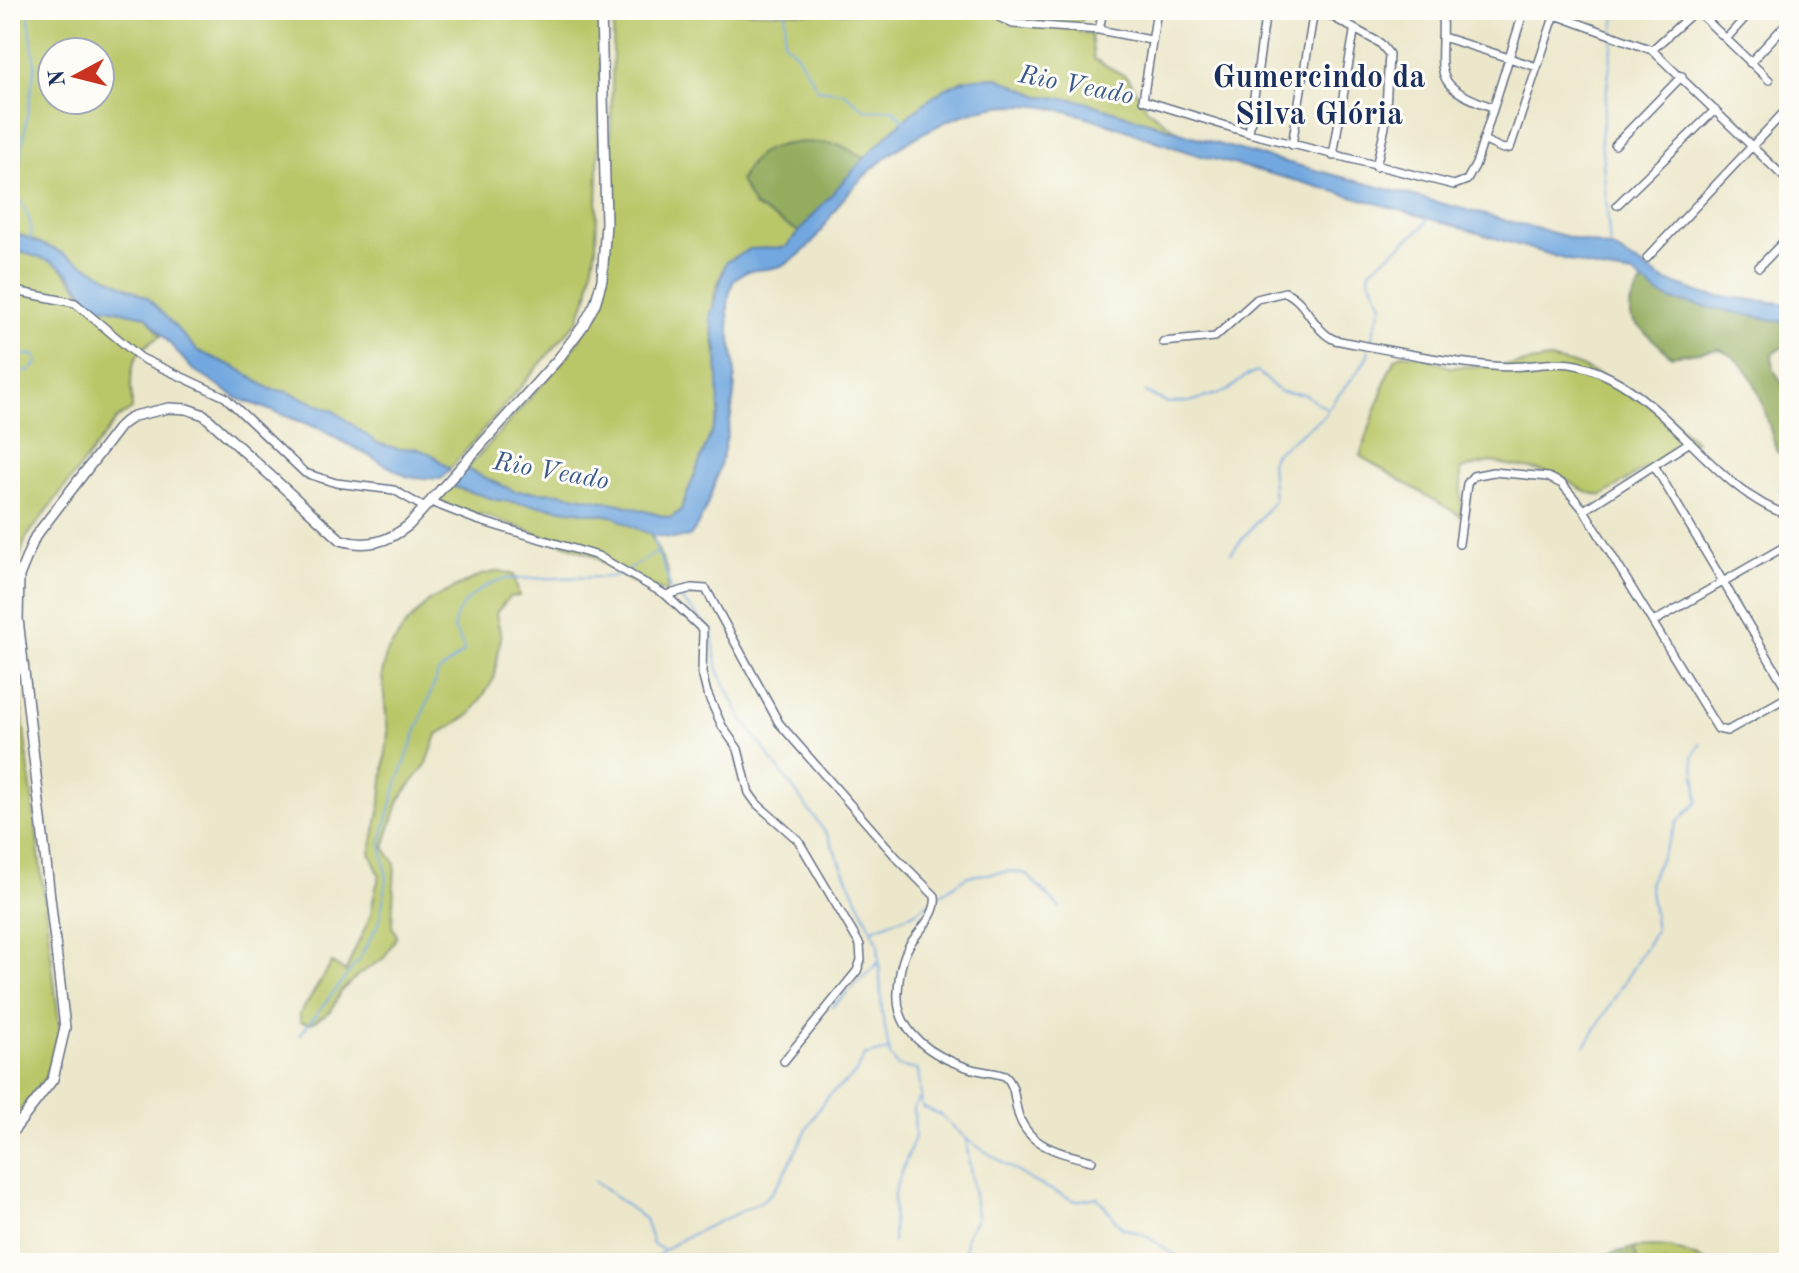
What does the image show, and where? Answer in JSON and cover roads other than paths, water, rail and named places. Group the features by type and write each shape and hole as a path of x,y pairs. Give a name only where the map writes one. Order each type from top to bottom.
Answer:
{"main road":[{"path":"10,1135 53,1079 60,1062 65,1028 18,619 19,576 35,537 121,425 134,416 169,408 187,409 215,423 341,540 354,544 385,540 409,525 559,358 595,304 602,280 606,223 601,10"}],"street":[{"path":"996,10 999,17 1013,24 1099,30 1151,40"},
{"path":"1099,30 1103,10"},
{"path":"1157,10 1143,100 1292,145 1454,185 1467,180 1483,140 1524,10"},
{"path":"1249,133 1266,10"},
{"path":"1292,145 1320,10 1354,32 1380,43 1391,61 1385,127 1376,167"},
{"path":"1442,10 1443,62 1449,87 1463,97 1492,107"},
{"path":"1542,10 1652,50 1789,182"},
{"path":"1652,50 1696,10 1769,80"},
{"path":"1726,39 1752,10"},
{"path":"1483,140 1503,149 1510,148 1555,14"},
{"path":"1750,63 1789,21"},
{"path":"1333,156 1354,32"},
{"path":"1443,37 1537,67"},
{"path":"1615,145 1682,76"},
{"path":"1647,258 1789,107"},
{"path":"1617,205 1715,110"},
{"path":"1759,267 1789,236"},
{"path":"10,290 75,303 141,358 225,397 305,473 336,483 394,490 428,505 598,556 666,595 703,630 702,665 707,693 722,726 738,749 749,793 757,804 798,840 860,945 861,960 857,971 784,1061"},
{"path":"1163,342 1215,337 1257,299 1285,292 1296,298 1323,333 1335,340 1491,366 1559,361 1591,370 1636,395 1753,499 1789,515"},
{"path":"1584,510 1690,442"},
{"path":"1459,544 1467,484 1478,473 1548,477 1562,484 1584,510 1718,729 1727,731 1789,695 1655,467"},
{"path":"1653,622 1789,544"},
{"path":"666,595 701,587 711,595 779,723 897,858 932,889 935,907 901,967 898,1005 905,1027 921,1042 952,1061 1005,1076 1013,1088 1020,1121 1032,1139 1047,1148 1092,1161"}],"water":[{"name":"Rio Veado","path":"998,78 1040,96 1078,100 1221,145 1614,249 1664,280 1707,295 1789,304 1789,323 1672,300 1658,294 1634,275 1601,270 1453,225 1205,157 1068,112 1039,106 1011,105 963,115 906,143 857,184 839,204 816,239 800,254 782,266 753,270 733,282 728,306 735,366 731,415 714,486 698,525 689,537 659,536 639,530 613,516 497,500 451,486 466,469 514,491 560,493 620,504 670,518 680,512 719,413 717,350 710,317 726,262 750,249 786,247 868,154 917,108 962,81"},
{"path":"10,231 56,250 148,298 198,351 237,368 270,389 288,392 334,411 377,443 398,449 415,448 431,454 450,469 441,479 408,477 318,428 237,398 191,368 146,316 93,305 73,278 58,265 10,248"}],"waterway":[{"path":"28,10 35,66 15,178 18,196 30,221 30,240"},
{"path":"786,10 784,42 796,53 818,89 843,92 867,111 892,109 906,122"},
{"path":"1614,33 1615,10"},
{"path":"1610,247 1601,138 1613,39"},
{"path":"1371,340 1382,304 1369,277 1370,270 1423,227 1428,218"},
{"path":"16,285 19,251"},
{"path":"10,314 13,298"},
{"path":"10,340 15,355 34,355 38,362 30,371 10,369"},
{"path":"1231,553 1274,501 1271,462 1275,453 1325,415 1361,367 1369,350"},
{"path":"1145,392 1168,403 1189,402 1227,391 1246,376 1258,372 1280,392 1304,394 1326,408"},
{"path":"1779,492 1789,461"},
{"path":"654,532 655,546 670,589"},
{"path":"629,569 656,553"},
{"path":"300,1035 358,961 379,923 387,879 381,842 397,784 438,673 465,651 454,628 459,611 479,591 503,579 611,577 621,574"},
{"path":"680,598 711,630 718,670 742,719 828,836 878,943 882,1012 890,1055 897,1066 918,1070 922,1107 939,1114 970,1142 1034,1182 1076,1201 1097,1197 1122,1228 1143,1234 1187,1263"},
{"path":"1585,1046 1656,930 1649,883 1678,821 1698,801 1693,756 1701,743"},
{"path":"937,897 968,876 1013,871 1026,874 1060,908"},
{"path":"873,929 914,913 932,901"},
{"path":"832,1007 879,962"},
{"path":"652,1263 686,1237 763,1200 779,1181 825,1100 851,1077 864,1056 888,1050"},
{"path":"893,1243 894,1192 915,1137 914,1107 920,1098"},
{"path":"965,1263 966,1237 977,1217 966,1140"},
{"path":"594,1181 645,1219 653,1244 662,1249"}],"district":[{"name":"Gumercindo da Silva Glória","path":"1319,98"}]}
